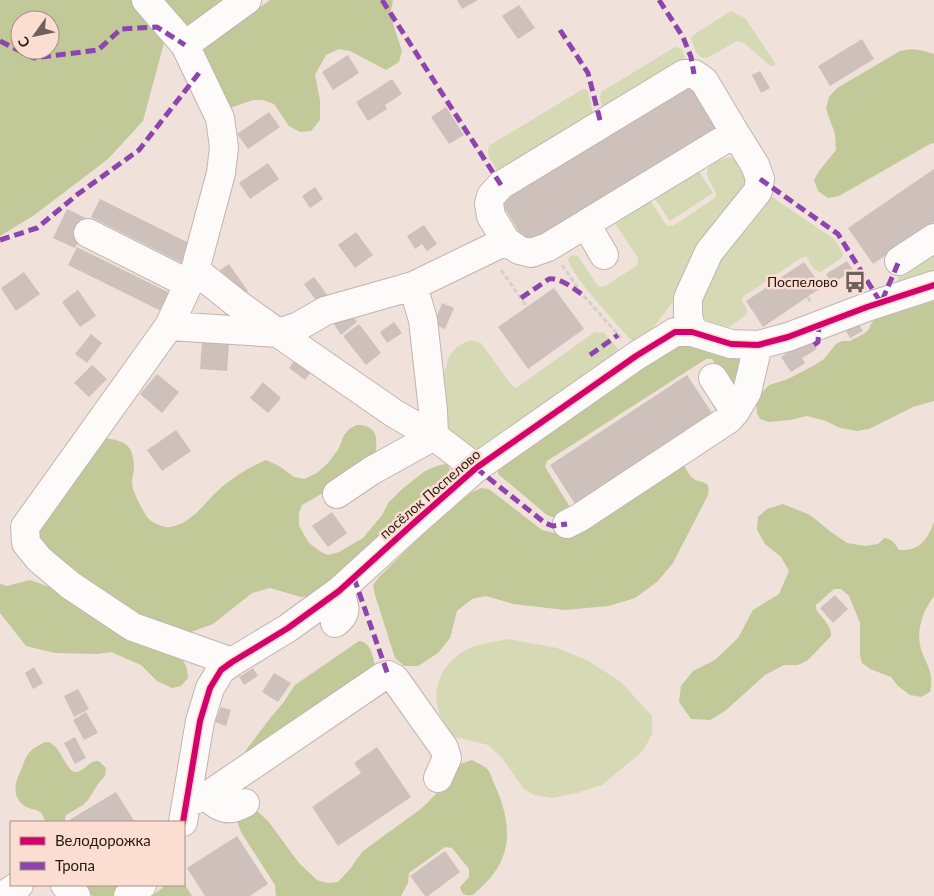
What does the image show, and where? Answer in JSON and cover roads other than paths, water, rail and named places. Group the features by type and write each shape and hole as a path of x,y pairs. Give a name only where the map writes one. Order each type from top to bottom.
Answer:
{"street":[{"path":"146,0 185,45 220,118 224,147 222,173 192,277 169,326 25,527 26,544 39,559 70,585 133,627 232,662"},
{"path":"185,45 248,0"},
{"path":"692,332 688,315 688,298 709,252 758,191 760,179 755,165 704,81 694,74 684,74 501,185 491,196 489,203 491,216 506,241 519,250 531,253 548,247 735,133"},
{"path":"586,224 604,255"},
{"path":"88,233 192,277 235,302 394,414 434,436 476,468"},
{"path":"899,261 934,238"},
{"path":"169,326 278,334 299,326 325,311 413,286 506,241"},
{"name":"посёлок Поспелово","path":"192,807 200,721 210,688 221,670 288,628 338,591 476,468 636,356 675,332 692,332 731,344 758,345 788,337 867,307 934,285"},
{"path":"413,286 423,320 434,436"},
{"path":"567,524 729,419 736,412 747,392 758,345"},
{"path":"713,378 736,412"},
{"path":"337,494 372,471 434,436"},
{"path":"335,623 342,618 345,604 338,591"},
{"path":"192,807 382,677 388,675 395,679 444,748 446,758 438,778"},
{"path":"192,807 212,802 231,809 245,803"},
{"path":"3,896 18,886"},
{"path":"66,886 76,896"},
{"path":"128,896 141,886"}],"place":[{"name":"Поспелово","path":"855,282"}]}
